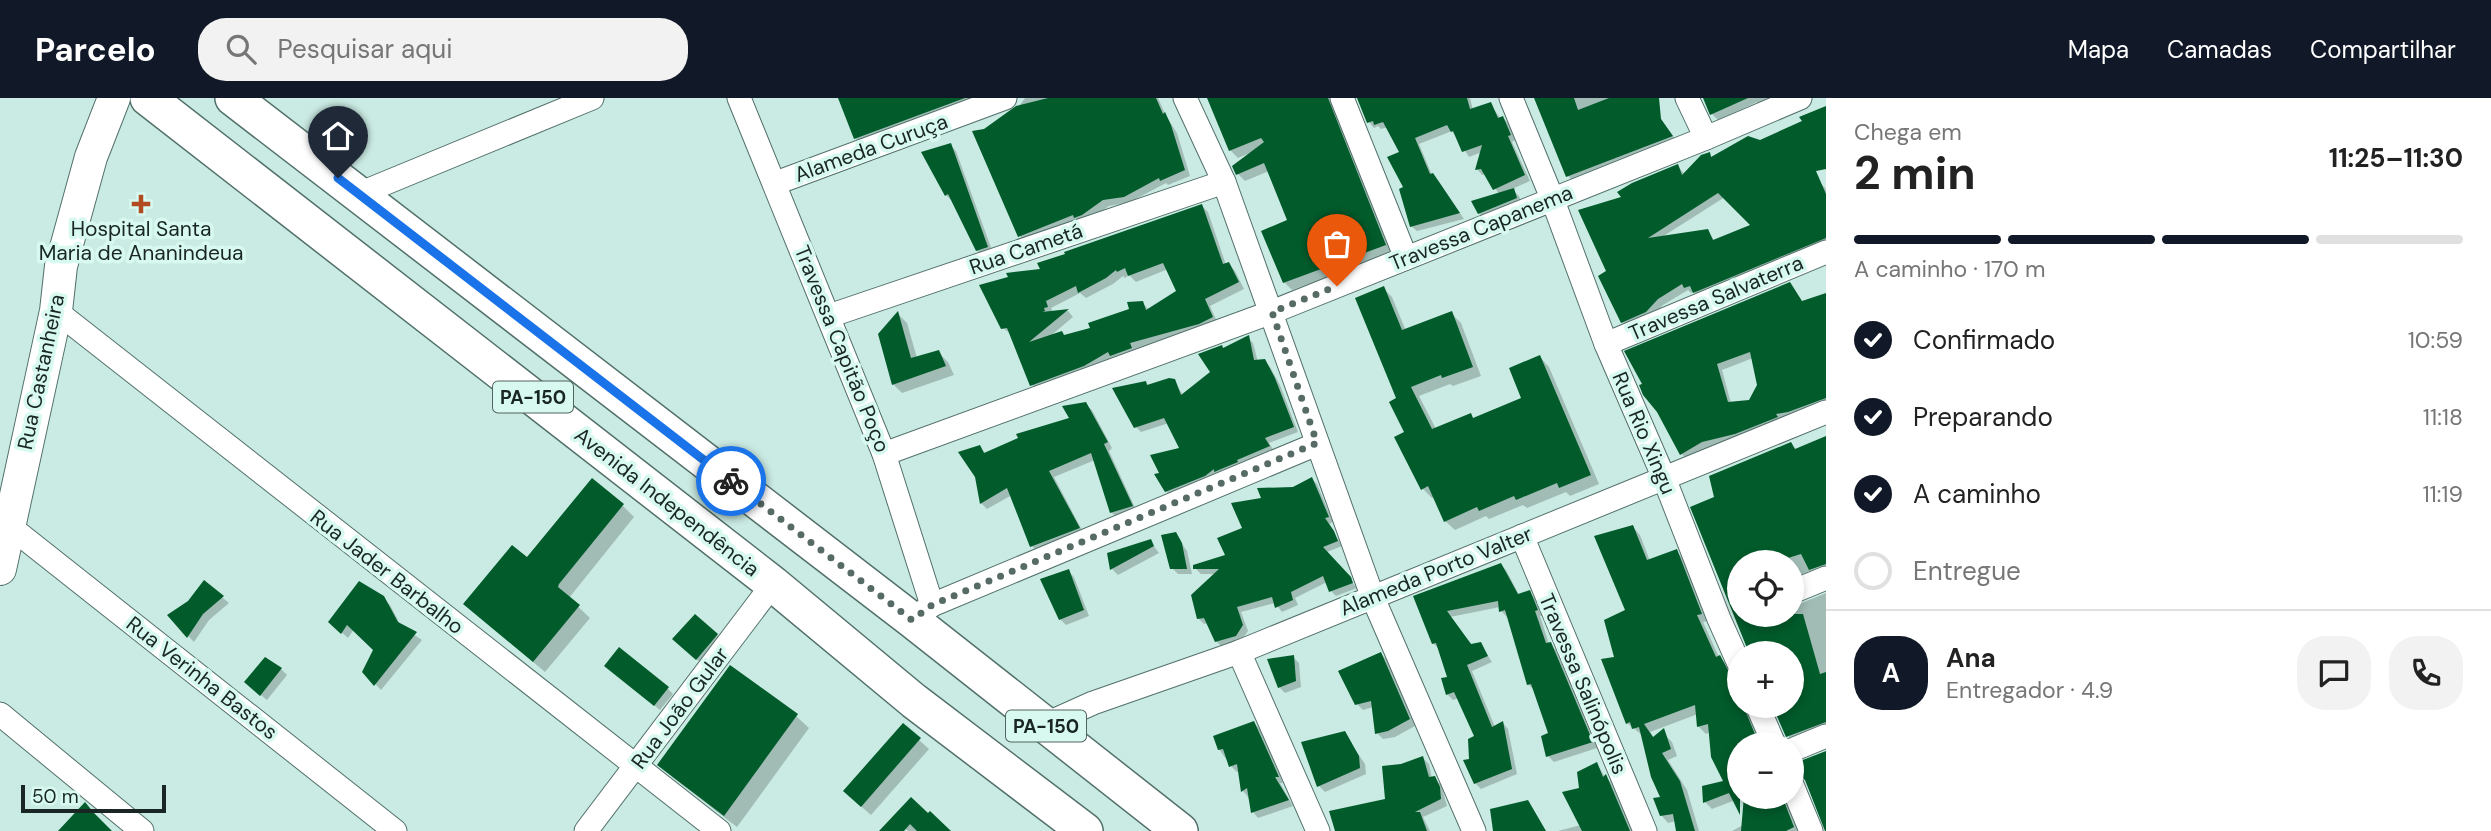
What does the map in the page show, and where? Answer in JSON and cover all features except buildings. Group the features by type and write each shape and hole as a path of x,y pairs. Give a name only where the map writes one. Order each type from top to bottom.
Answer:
{"main road":[{"name":"Avenida Independência","path":"148,98 773,584 914,701 1085,831"},
{"name":"PA-150","path":"233,98 922,612 1044,725 1180,831"}],"street":[{"name":"Rua Castanheira","path":"0,569 4,523 56,311 61,266 91,158 114,98"},
{"name":"Travessa Capitão Poço","path":"739,98 776,183 884,454 922,612"},
{"name":"Alameda Curuça","path":"776,183 1005,98"},
{"path":"1185,98 1224,182 1373,597 1474,831"},
{"path":"1342,98 1406,258"},
{"name":"Rua Rio Xingu","path":"1511,98 1552,198 1606,344 1664,478 1727,611"},
{"path":"1687,98 1706,138"},
{"name":"Travessa Capanema","path":"884,454 1272,312 1800,98"},
{"path":"359,194 580,100"},
{"name":"Rua Cametá","path":"829,317 1224,182"},
{"name":"Travessa Salvaterra","path":"1606,344 1826,252"},
{"name":"Rua Jader Barbalho","path":"56,311 719,831"},
{"name":"Alameda Porto Valter","path":"1044,725 1093,703 1239,652 1826,412"},
{"path":"922,612 1317,443"},
{"name":"Rua Verinha Bastos","path":"4,523 395,831"},
{"name":"Travessa Salinópolis","path":"1522,536 1645,831"},
{"path":"1804,587 1826,579"},
{"name":"Rua João Gular","path":"586,831 773,584"},
{"path":"1239,652 1318,831"},
{"path":"0,714 142,831"},
{"path":"1804,745 1826,736"},
{"path":"1802,809 1811,831"}],"way so far":[{"path":"731,481 912,620 932,605 1317,443 1272,312 1337,286"}],"place":[{"name":"Hospital Santa Maria de Ananindeua","path":"141,204"}],"route":[{"path":"338,178 731,481"}]}
